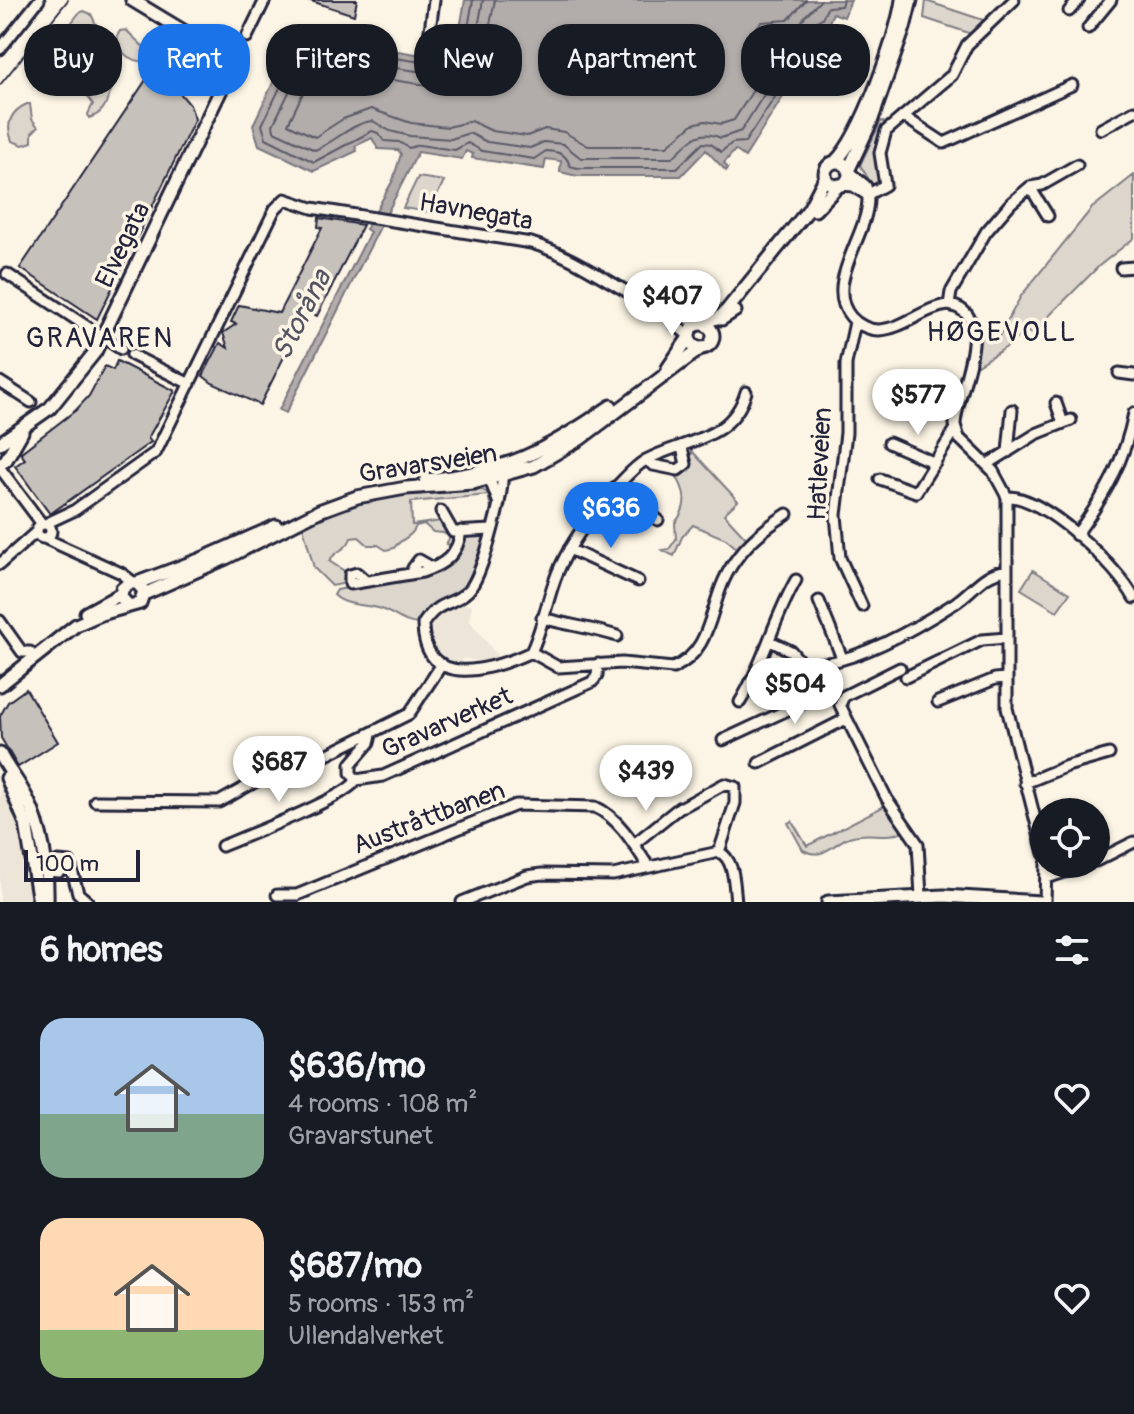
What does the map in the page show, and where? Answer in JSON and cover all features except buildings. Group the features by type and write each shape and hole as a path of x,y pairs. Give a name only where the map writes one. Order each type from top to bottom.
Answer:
{"main road":[{"name":"Elvegata","path":"2,456 25,428 62,396 83,370 194,150 229,73 227,62 218,52 132,0"},
{"path":"701,323 720,317 732,303 809,209 825,178 826,168 853,141 899,17 902,0"},
{"path":"736,311 822,201 846,181 871,122 911,0"},
{"path":"835,162 845,165 848,171"},
{"path":"825,178 832,185 840,185"},
{"path":"697,324 711,328 714,335 712,342 701,348 692,344 689,337 697,324"},
{"name":"Gravarsveien","path":"135,583 199,560 347,495 391,484 495,476 556,444 652,380 672,364 689,337"},
{"name":"Gravarsveien","path":"144,594 226,558 319,511 357,497 495,476 534,466 566,448 701,348"},
{"path":"0,677 24,650 121,592 125,585 135,583 144,594 140,603 76,625 0,685"},
{"path":"121,592 128,605"},
{"path":"0,754 22,788 37,823 47,902"},
{"path":"0,767 21,807 43,869 39,902"},
{"path":"828,902 921,896 1043,902"}],"street":[{"path":"0,49 39,0"},
{"path":"250,31 265,0"},
{"path":"431,24 434,0"},
{"path":"867,195 884,189 881,146 889,127 952,75 967,45 1014,0"},
{"path":"1069,11 1079,0"},
{"path":"1088,28 1111,0"},
{"path":"903,116 944,143 1072,85"},
{"path":"1101,129 1134,111"},
{"path":"949,305 951,292 986,232 1030,187 1042,185 1077,165"},
{"path":"848,171 861,181 867,195 867,211 842,286 843,304 855,322 882,329 949,305 969,316 974,330 955,414 955,430 935,463 914,493 880,479"},
{"path":"840,185 853,186 867,195"},
{"path":"1030,187 1048,216"},
{"name":"Havnegata","path":"190,384 275,209 285,199 312,208 543,246 645,302 701,323"},
{"path":"1121,268 1134,267"},
{"path":"7,274 121,349"},
{"path":"701,323 714,325 736,311"},
{"path":"673,322 689,337"},
{"name":"Hatleveien","path":"855,322 846,364 846,433 836,515 840,558 862,606"},
{"path":"0,564 156,452 190,384 132,355"},
{"path":"1119,373 1134,375"},
{"path":"0,382 31,402"},
{"path":"531,652 557,573 594,512 646,460 682,448 717,431 742,406 746,392"},
{"path":"988,464 1036,434 1067,421 1056,403"},
{"path":"1008,452 1012,410"},
{"path":"1076,535 1112,482 1127,447 1134,413"},
{"path":"955,430 988,464 1007,497 1005,678 1009,725 1030,802"},
{"path":"889,443 935,463"},
{"path":"646,460 653,465 678,470 686,464 682,448"},
{"path":"2,456 12,480 43,532 60,548 106,566 135,583"},
{"path":"495,476 500,507 473,584 462,596 440,604 423,624 428,650 442,664 461,671 481,672 531,652"},
{"path":"617,486 658,520"},
{"path":"1007,497 1023,498 1076,535 1123,580 1134,598"},
{"path":"441,511 453,532 491,530"},
{"path":"531,652 558,667 639,664 673,668 691,658 703,641 723,581 733,563 755,537 787,514"},
{"path":"350,584 433,568 455,554 461,531"},
{"path":"569,549 638,581"},
{"path":"106,566 121,592"},
{"path":"770,641 791,651 802,664 827,663 883,642 957,602 990,574 1006,571"},
{"path":"740,702 754,679 780,609 796,580"},
{"path":"819,601 842,658"},
{"path":"542,618 617,636"},
{"path":"0,621 24,650"},
{"path":"921,896 918,844 887,799 840,705 844,696 982,640 1006,638"},
{"path":"723,740 820,695 827,685 827,663"},
{"name":"Gravarverket","path":"442,664 409,714 371,735 369,743 351,764 351,773 356,780 383,776 592,682 597,676 598,664"},
{"path":"938,702 995,679 1005,678"},
{"path":"759,763 846,719"},
{"path":"95,801 219,802 262,778 306,765 371,735"},
{"path":"1025,783 1109,754"},
{"path":"222,846 351,788 356,780"},
{"path":"634,844 682,806 724,784 735,787 735,803 719,852"},
{"name":"Austråttbanen","path":"277,895 297,895 516,805 595,807 609,815 648,866"},
{"path":"1110,854 1134,842"},
{"path":"462,902 527,876 542,874 569,881 613,875 719,852 726,855 729,862 736,902"},
{"path":"43,869 59,872 70,863 78,893 88,902"},
{"path":"1043,902 1047,878"}],"shaded area":[{"path":"926,1 986,21 972,34 924,18"},
{"path":"84,11 91,14 96,24 70,24"},
{"path":"126,30 138,42 138,60 122,50 122,31"},
{"path":"87,96 109,96 100,112 89,118 93,104"},
{"path":"30,104 32,119 38,127 32,133 32,142 23,145 12,141 9,124 13,114"},
{"path":"881,121 888,124 883,132 881,182 874,188 860,165"},
{"path":"1134,175 1134,238 1099,266 1031,334 1025,330 1010,345 974,367 981,336 999,336 1021,296 1092,208"},
{"path":"418,177 444,181 429,212 403,208"},
{"path":"692,451 738,501 724,514 748,540 739,550 726,539 693,525 682,537 674,556 662,550 669,549 676,539 675,523 682,511 684,498 675,474 688,469"},
{"path":"483,490 490,495 491,508 488,495 411,502 412,525 441,521 453,536 452,545 446,544 450,537 433,532 424,524 416,526 394,548 386,550 378,545 368,545 359,537 351,538 329,561 346,572 342,584 332,586 314,568 303,527 351,505 379,497"},
{"path":"484,534 480,557 465,588 432,608 420,624 408,622 378,608 343,601 334,595 337,590 432,572 460,548 468,535"},
{"path":"1033,570 1070,593 1057,611 1021,589"},
{"path":"454,604 472,605 469,620 500,659 489,663 463,658 460,664 439,654 429,636 429,626 441,609"},
{"path":"0,779 19,829 32,902 0,902"},
{"path":"886,805 906,831 892,835 856,835 822,853 803,850 788,823 792,821 807,846"}],"water":[{"path":"465,0 851,0 844,17 833,13 828,24 741,24 741,96 783,96 745,157 735,150 724,163 728,168 726,171 706,150 681,176 577,176 560,172 561,161 546,159 544,169 472,158 473,154 466,151 462,159 418,152 286,413 279,410 370,232 366,229 393,180 401,154 398,150 378,149 372,138 355,146 357,151 314,171 259,145 253,125 267,96 398,96 398,51 414,54 414,96 522,96 522,24 461,24"}],"railway":[{"path":"0,85 68,0"}],"district":[{"name":"HØGEVOLL","path":"1002,332"},
{"name":"GRAVAREN","path":"100,338"}],"water label":[{"name":"Storåna","path":"302,315"}]}
